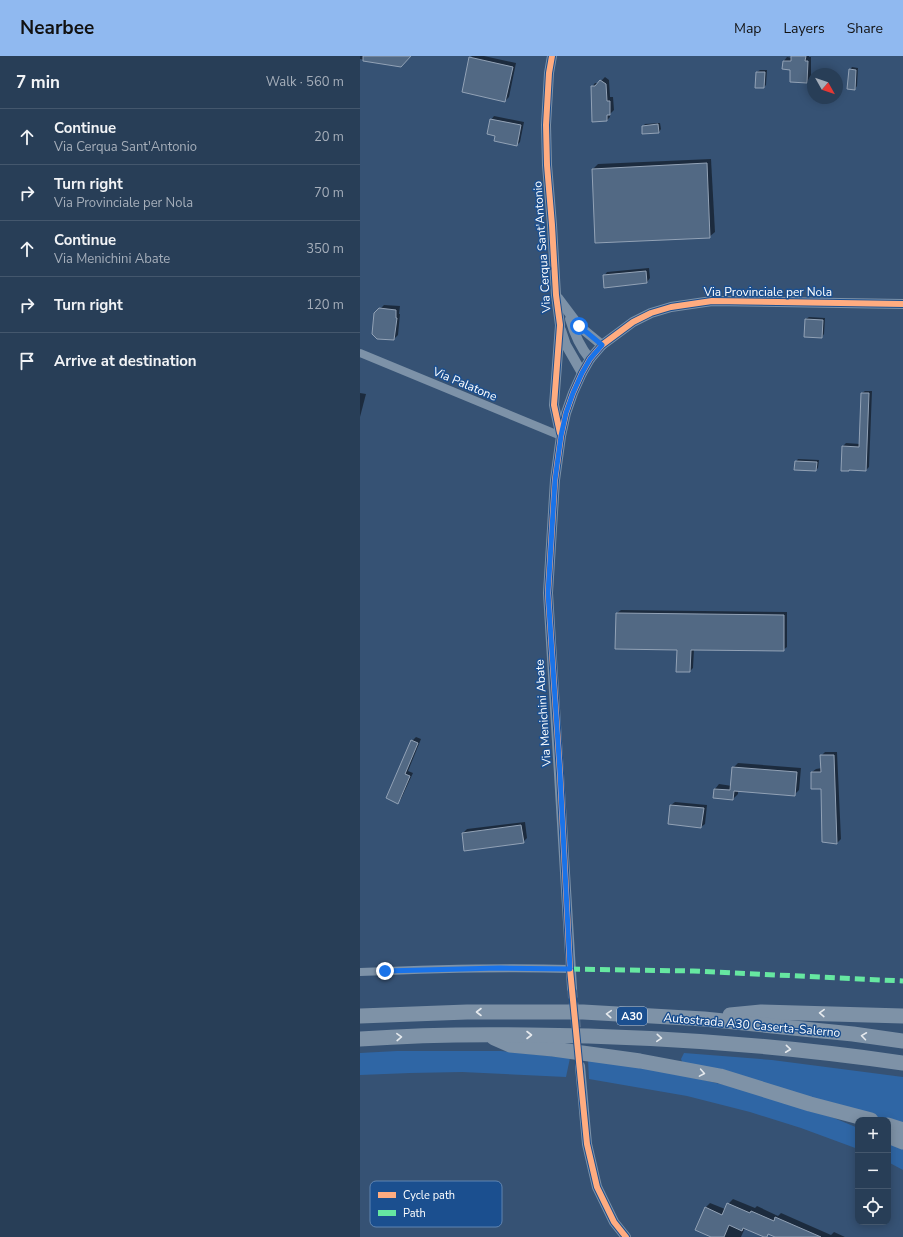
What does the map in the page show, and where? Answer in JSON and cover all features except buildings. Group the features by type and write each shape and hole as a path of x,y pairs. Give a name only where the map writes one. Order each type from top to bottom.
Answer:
{"highway":[{"name":"Autostrada A30 Caserta-Salerno","path":"360,1016 467,1012 583,1012 704,1019 853,1034 903,1041"},
{"path":"704,1019 761,1012 903,1016"},
{"name":"Autostrada A30 Caserta-Salerno","path":"360,1039 486,1034 583,1035 747,1045 848,1055 903,1063"},
{"path":"486,1034 510,1045 553,1049 633,1060 720,1076 810,1104 860,1117"},
{"path":"810,1104 855,1122"},
{"path":"891,1126 903,1130"},
{"path":"891,1137 903,1142"}],"street":[{"name":"Via Cerqua Sant'Antonio","path":"552,56 549,72 546,125 547,165 556,295 560,325 566,345 582,373"},
{"name":"Via Cerqua Sant'Antonio","path":"556,295 579,326 602,345"},
{"name":"Via Provinciale per Nola","path":"561,436 566,413 573,393 590,359 602,345 633,322 651,313 671,307 712,302 903,304"},
{"name":"Via Cerqua Sant'Antonio","path":"568,312 574,332 590,359"},
{"name":"Via Cerqua Sant'Antonio","path":"560,325 554,405 561,436"},
{"name":"Via Palatone","path":"360,353 561,436"},
{"name":"Via Menichini Abate","path":"561,436 555,480 548,593 572,988"},
{"path":"360,972 484,968 570,969"},
{"path":"580,1066 587,1144 597,1187 614,1222 626,1237"}],"shaded area":[{"path":"397,1051 501,1051 570,1058 566,1077 462,1072 360,1075 360,1053"},
{"path":"684,1053 772,1060 903,1077 903,1126 891,1121 891,1117 872,1117 683,1064 681,1059"},
{"path":"588,1060 658,1070 734,1087 834,1118 855,1127 855,1148 801,1128 750,1112 687,1096 589,1079"},
{"path":"891,1142 903,1148 903,1170 891,1164"}],"tunnel":[{"path":"572,988 579,1057"}],"marked path":[{"path":"570,969 693,971 903,981"}],"cycle path":[{"path":"552,56 549,73 546,125 547,165 556,295 560,325 554,405 560,433"},
{"path":"626,1237 614,1222 597,1187 587,1144 570,969 560,773 548,593 555,480 561,436 566,413 573,393 590,359 602,345 633,322 651,313 671,307 712,301 903,304"}],"route":[{"path":"385,971 438,968 570,969 560,773 548,593 552,550 555,480 561,436 566,413 582,373 590,359 602,345 579,326"}]}
